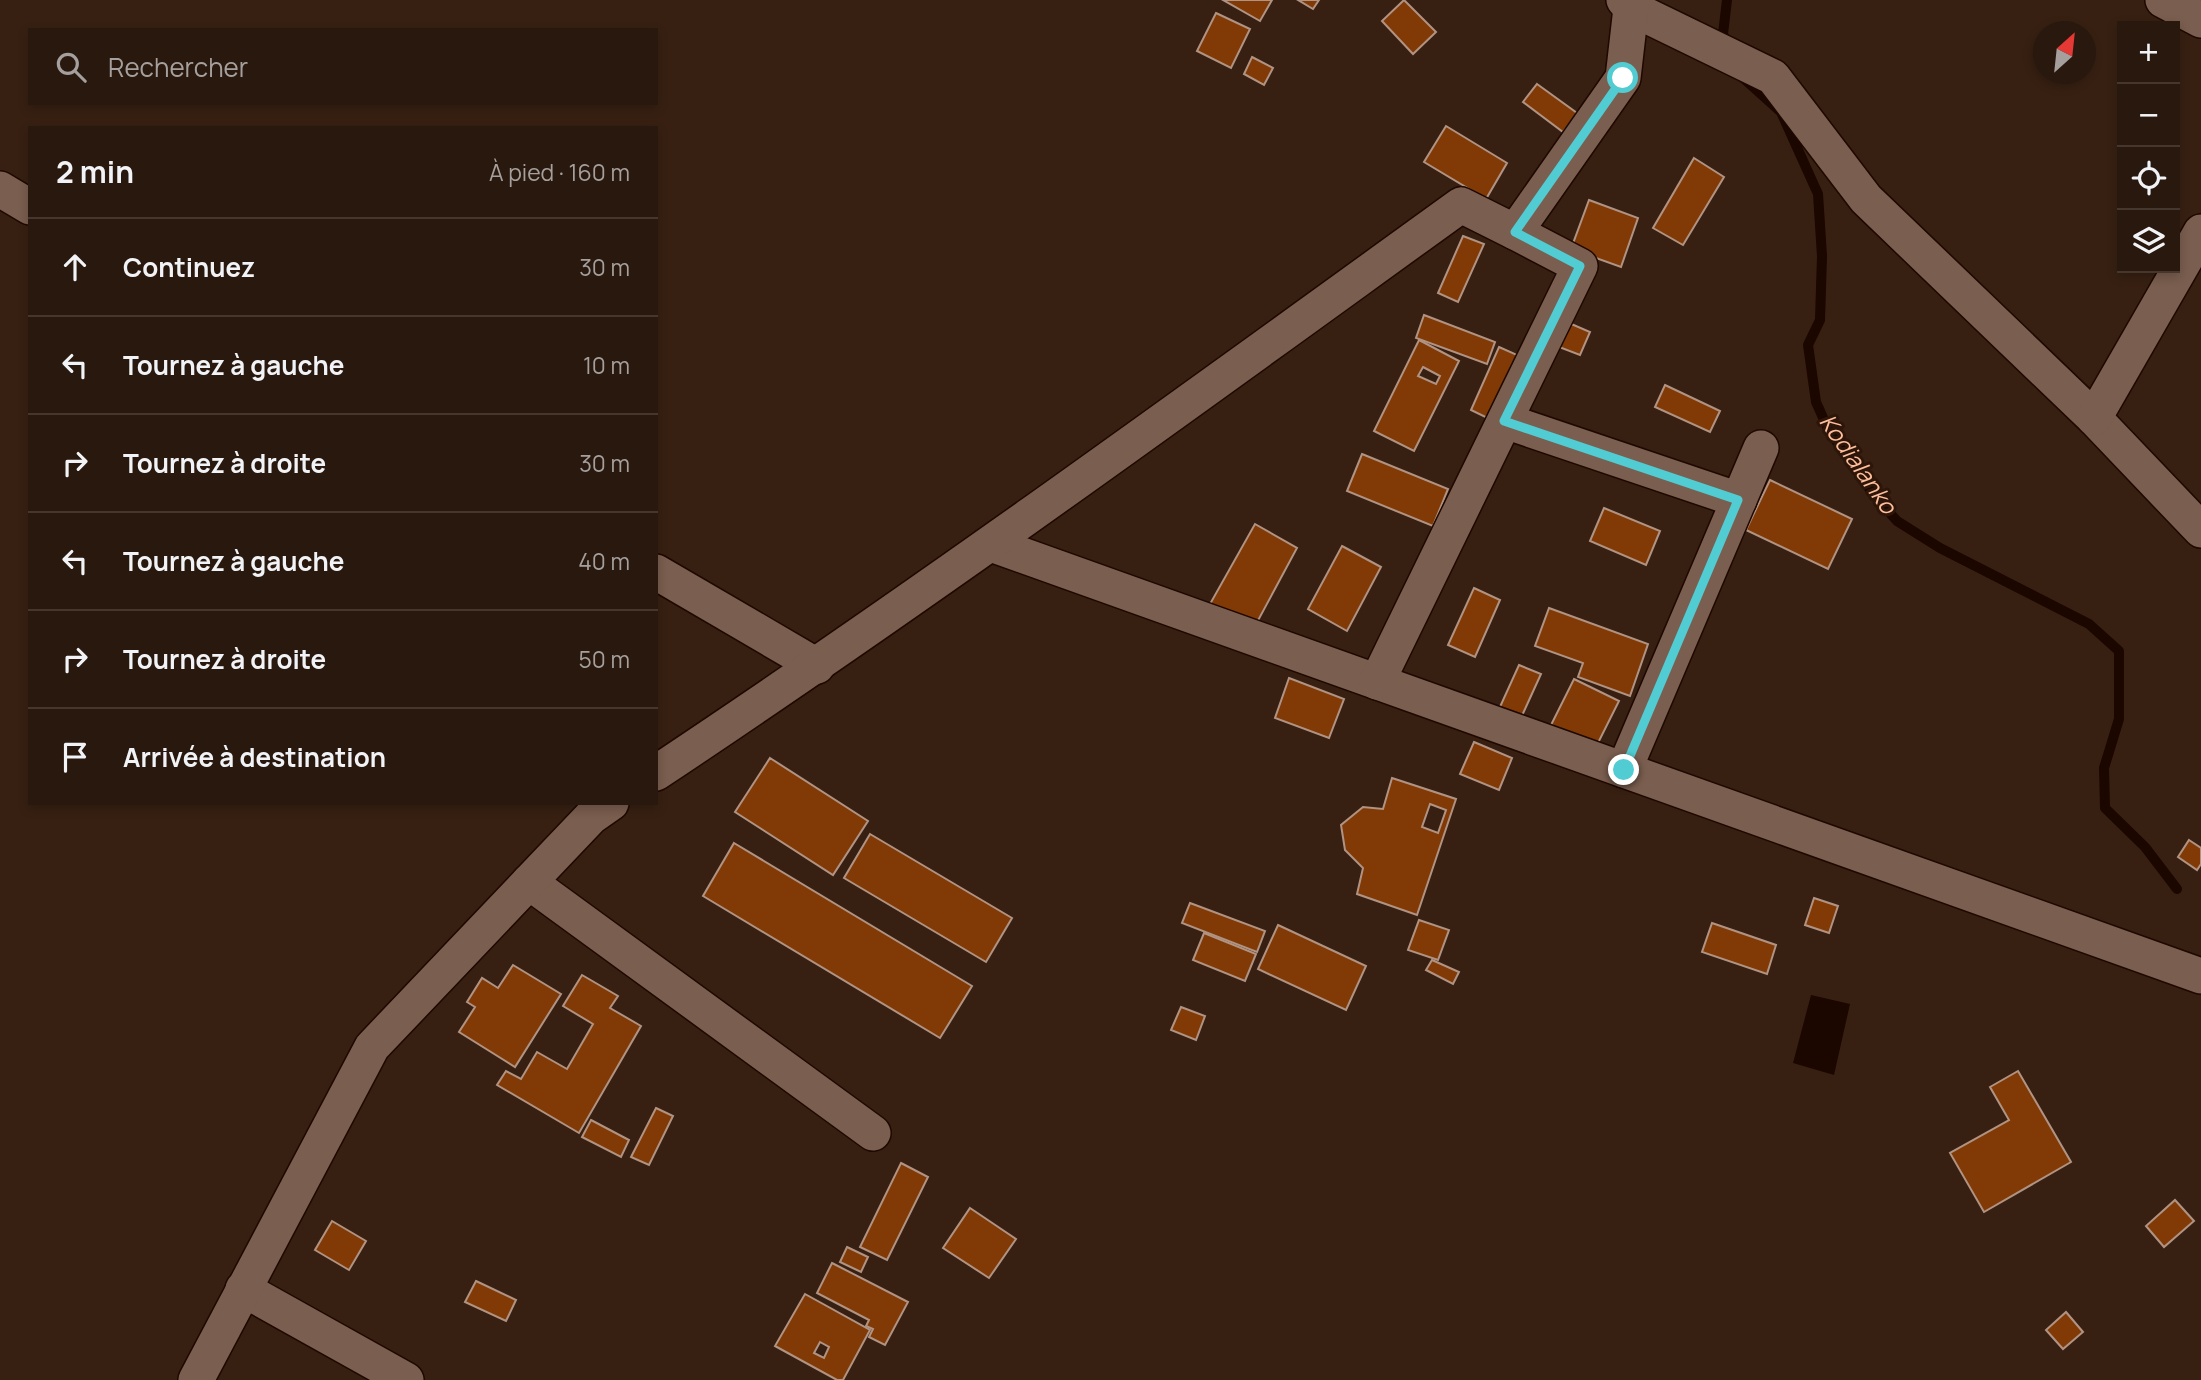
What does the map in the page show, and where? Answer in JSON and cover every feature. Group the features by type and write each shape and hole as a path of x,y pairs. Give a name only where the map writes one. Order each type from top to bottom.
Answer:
{"street":[{"path":"2163,0 2201,20"},
{"path":"1515,232 1623,78 1628,4 1773,77 1866,199 2094,418 2201,530"},
{"path":"0,189 28,206"},
{"path":"658,772 817,666 991,544 1461,205 1580,266 1377,682"},
{"path":"2094,418 2201,232"},
{"path":"1504,421 1738,500"},
{"path":"1624,770 1761,447"},
{"path":"991,544 2201,976"},
{"path":"658,573 817,666"},
{"path":"196,1380 372,1047 591,817 608,805"},
{"path":"530,882 873,1133"},
{"path":"243,1289 406,1380"}],"shaded area":[{"path":"1811,995 1850,1004 1834,1075 1793,1063"}],"building":[{"path":"1223,0 1272,0 1260,21"},
{"path":"1298,0 1319,0 1313,9"},
{"path":"1404,0 1436,32 1413,54 1382,21"},
{"path":"1216,13 1250,29 1231,68 1197,51"},
{"path":"1252,57 1273,68 1264,85 1244,74"},
{"path":"1537,84 1577,113 1563,132 1523,102"},
{"path":"1446,126 1507,163 1486,199 1424,162"},
{"path":"1694,158 1724,177 1683,245 1653,228"},
{"path":"1589,200 1638,218 1621,267 1571,249"},
{"path":"1463,236 1484,244 1458,302 1438,293"},
{"path":"1424,315 1495,342 1487,364 1416,338"},
{"path":"1569,323 1590,332 1580,355 1559,347"},
{"path":"1419,340 1459,361 1414,451 1374,431","holes":["1423,367 1440,376 1436,384 1418,376"]},
{"path":"1499,347 1535,363 1506,427 1471,410"},
{"path":"1665,385 1720,411 1710,432 1655,407"},
{"path":"1362,454 1448,489 1433,526 1347,491"},
{"path":"1770,480 1852,519 1828,569 1746,530"},
{"path":"1604,508 1660,531 1646,565 1590,541"},
{"path":"1255,524 1297,548 1254,628 1210,604"},
{"path":"1342,546 1381,567 1347,631 1308,609"},
{"path":"1474,588 1500,600 1475,657 1448,645"},
{"path":"1549,608 1648,644 1630,696 1578,677 1583,663 1535,646"},
{"path":"1519,665 1541,674 1520,720 1499,709"},
{"path":"1289,678 1344,699 1329,738 1275,718"},
{"path":"1574,679 1619,701 1596,747 1551,725"},
{"path":"1474,742 1512,758 1499,790 1460,774"},
{"path":"770,758 868,821 833,875 735,812"},
{"path":"1392,778 1456,799 1417,915 1357,894 1363,868 1345,850 1341,825 1363,807 1383,809","holes":["1430,804 1446,810 1438,833 1422,827"]},
{"path":"870,834 1012,918 986,962 844,878"},
{"path":"2189,840 2201,848 2201,864 2197,870 2178,857"},
{"path":"734,843 972,986 940,1038 703,896"},
{"path":"1814,898 1838,906 1829,933 1805,925"},
{"path":"1190,903 1265,931 1257,952 1182,923"},
{"path":"1419,920 1449,930 1438,960 1408,950"},
{"path":"1712,923 1776,945 1767,974 1702,952"},
{"path":"1278,925 1366,966 1346,1010 1258,969"},
{"path":"1204,933 1256,954 1245,981 1193,960"},
{"path":"1432,960 1459,972 1453,984 1426,970"},
{"path":"513,965 561,994 515,1067 459,1032 475,1007 467,1002 482,978 498,988"},
{"path":"582,975 618,996 610,1008 641,1026 579,1133 497,1085 506,1071 521,1079 537,1052 567,1069 593,1024 563,1006"},
{"path":"1181,1007 1205,1016 1196,1040 1171,1030"},
{"path":"2018,1071 2071,1162 1984,1212 1950,1153 2009,1120 1990,1087"},
{"path":"656,1108 673,1116 649,1165 631,1157"},
{"path":"591,1120 629,1140 621,1157 582,1137"},
{"path":"901,1163 928,1177 887,1260 860,1247"},
{"path":"2175,1200 2194,1221 2164,1247 2146,1226"},
{"path":"970,1208 1016,1239 989,1278 943,1248"},
{"path":"332,1221 366,1241 349,1270 315,1250"},
{"path":"847,1247 868,1257 861,1272 840,1262"},
{"path":"832,1263 908,1302 885,1345 869,1337 873,1329 866,1326 869,1320 817,1293"},
{"path":"476,1281 516,1300 506,1321 465,1302"},
{"path":"805,1294 870,1330 843,1380 837,1380 775,1346","holes":["820,1342 829,1347 824,1358 814,1353"]},
{"path":"2066,1312 2083,1332 2063,1349 2046,1330"}],"waterway":[{"name":"Kodialanko","path":"1727,0 1723,34 1728,45"},
{"name":"Kodialanko","path":"1741,76 1781,112 1818,194 1822,256 1820,320 1808,345 1816,402 1829,431 1873,494 1897,521 1940,548 2089,624 2119,651 2119,719 2104,768 2105,808 2145,847 2177,889"}],"route":[{"path":"1623,78 1515,232 1580,266 1504,421 1738,500 1624,770"}]}
